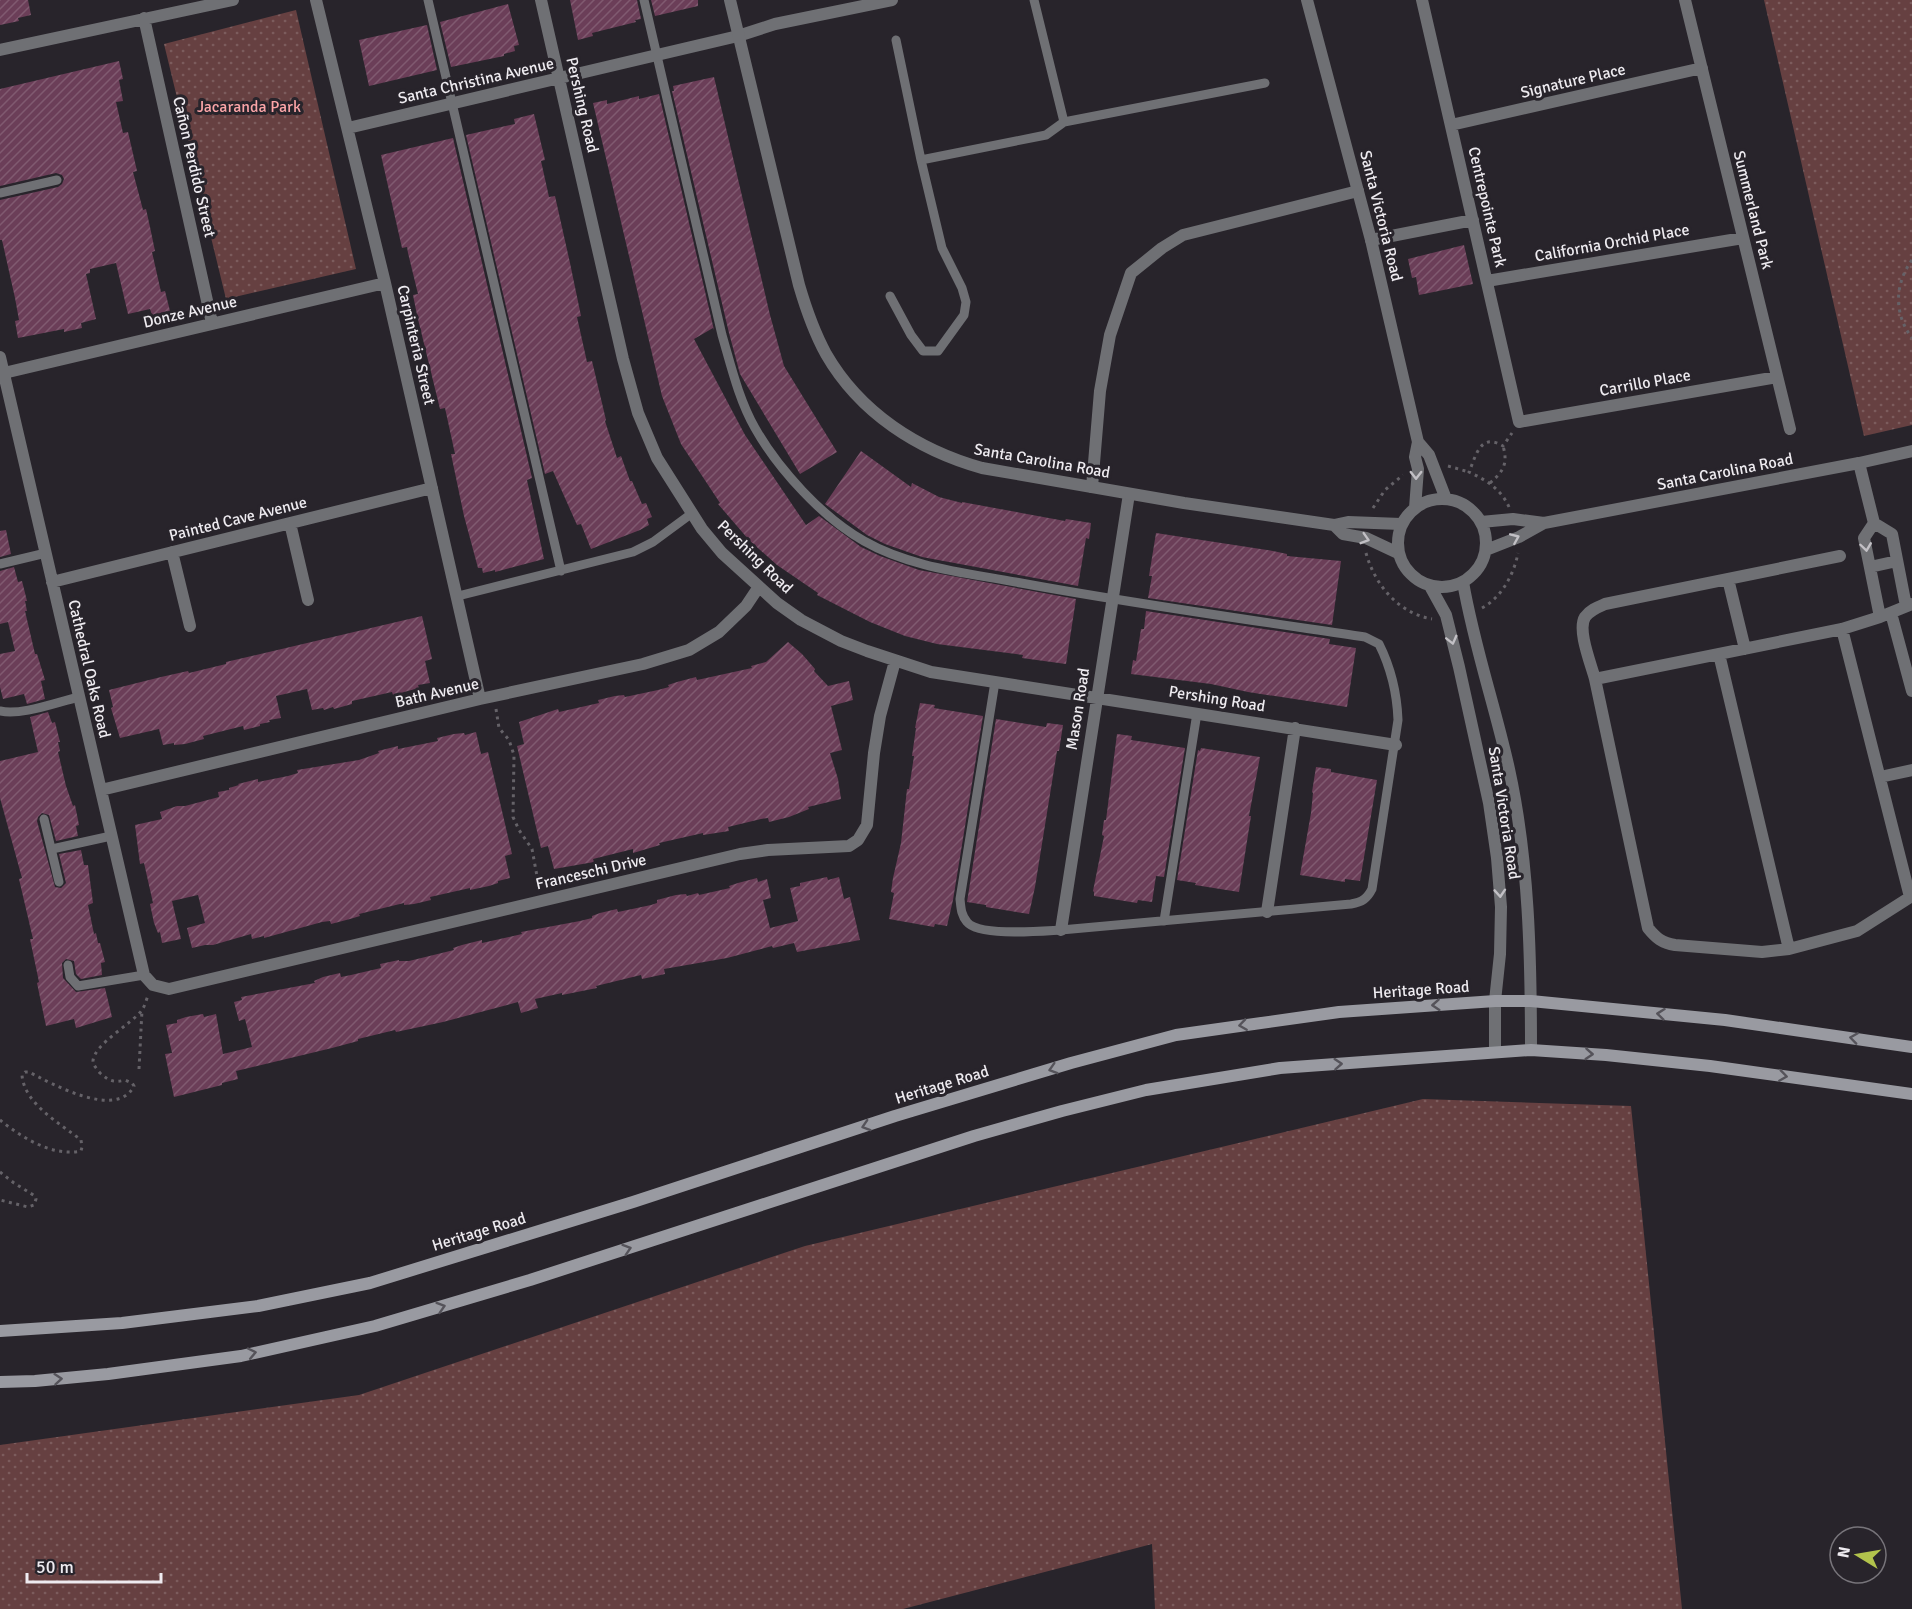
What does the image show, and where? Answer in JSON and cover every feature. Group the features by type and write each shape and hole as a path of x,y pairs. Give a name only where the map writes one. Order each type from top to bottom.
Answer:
{"main road":[{"name":"Heritage Road","path":"0,1331 156,1319 258,1306 370,1284 633,1202 895,1116 1071,1063 1176,1035 1339,1012 1495,1001 1531,1001 1725,1020 1912,1047"},
{"path":"0,1382 108,1374 241,1356 375,1326 530,1280 974,1136 1146,1090 1280,1068 1531,1050 1710,1066 1912,1094"}],"street":[{"path":"0,50 233,0"},
{"name":"Carpinteria Street","path":"316,0 385,283 480,699"},
{"name":"Pershing Road","path":"541,0 601,268 638,413 657,458 691,514 722,553 759,588 801,620 841,641 931,672 1396,745"},
{"name":"Santa Carolina Road","path":"730,0 799,285 816,334 843,379 875,413 898,431 952,460 982,468 1129,494 1334,525 1348,522 1401,524"},
{"name":"Santa Christina Avenue","path":"348,128 657,56 738,36 775,24 892,0"},
{"name":"Santa Victoria Road","path":"1307,0 1371,240 1418,442 1415,458 1418,469 1414,508"},
{"name":"Centrepointe Park","path":"1422,0 1520,422"},
{"name":"Summerland Park","path":"1685,0 1790,429"},
{"name":"Cañon Perdido Street","path":"144,18 212,323"},
{"name":"Signature Place","path":"1451,125 1702,68"},
{"path":"1092,487 1100,391 1108,346 1131,273 1162,248 1183,235 1358,191"},
{"path":"1371,240 1473,220"},
{"name":"California Orchid Place","path":"1487,281 1743,238"},
{"name":"Donze Avenue","path":"4,373 385,283"},
{"name":"Cathedral Oaks Road","path":"0,357 144,975 153,986"},
{"name":"Carrillo Place","path":"1520,422 1777,377"},
{"name":"Santa Victoria Road","path":"1418,442 1429,455 1446,499"},
{"name":"Santa Carolina Road","path":"1481,522 1513,519 1544,523 1912,451"},
{"path":"1595,679 1842,629 1909,605 1892,534 1874,523 1859,463"},
{"name":"Painted Cave Avenue","path":"52,582 432,488"},
{"name":"Mason Road","path":"1061,930 1129,494"},
{"path":"1435,499 1446,499 1466,506 1481,522 1486,549 1478,568 1463,582 1452,587 1430,586 1419,582 1402,564 1398,553 1397,538 1401,524 1414,508 1435,499"},
{"path":"290,523 308,600"},
{"name":"Santa Carolina Road","path":"1486,549 1519,537 1544,523"},
{"path":"1874,523 1864,538 1870,567 1912,691"},
{"name":"Santa Carolina Road","path":"1334,525 1343,534 1366,538 1398,553"},
{"path":"172,552 190,626"},
{"path":"1840,556 1605,604 1592,610 1585,618 1582,629 1595,679 1648,928 1654,937 1664,943 1762,952 1790,949 1857,931 1911,896 1842,629"},
{"path":"1870,567 1897,561"},
{"path":"1728,579 1745,649"},
{"name":"Santa Victoria Road","path":"1463,582 1479,659 1509,768 1521,840 1531,1001 1531,1050"},
{"name":"Santa Victoria Road","path":"1430,586 1447,618 1489,802 1497,858 1501,907 1494,1052"},
{"name":"Bath Avenue","path":"101,790 480,699 643,664 689,650 719,632 746,606 759,588"},
{"path":"1719,654 1790,949"},
{"name":"Franceschi Drive","path":"153,986 169,989 740,854 768,850 849,846 858,840 867,825 880,716 895,661"},
{"path":"1267,912 1295,728"},
{"path":"1880,777 1912,770"}],"lane":[{"path":"429,0 561,571"},
{"path":"645,0 722,335 734,375 755,428 787,476 823,511 864,541 916,563 1113,600 1365,637 1379,644 1388,661 1397,700 1398,720 1396,745 1372,889 1368,897 1351,904 1061,930 1018,932 977,928 968,923 961,913 960,899 995,682"},
{"path":"1034,0 1064,122"},
{"path":"890,296 911,335 923,351 938,351 964,315 966,302 962,288 942,248 896,40"},
{"path":"921,160 1046,135 1064,122 1265,83"},
{"path":"0,193 57,180"},
{"path":"458,596 633,552 653,542 691,514"},
{"path":"0,564 46,553"},
{"path":"0,711 22,711 79,697"},
{"path":"1164,921 1197,713"},
{"path":"44,819 59,882"},
{"path":"52,849 111,836"},
{"path":"68,965 70,977 78,986 144,975"}],"path":[{"path":"1912,260 1901,279 1898,297 1901,318 1912,338"},
{"path":"1503,446 1520,422"},
{"path":"1469,472 1479,446 1486,442 1496,441 1503,446 1506,460 1500,474 1490,483"},
{"path":"1441,465 1469,472 1490,483 1506,501 1512,513"},
{"path":"1370,515 1375,503 1385,490 1408,471"},
{"path":"1365,547 1370,567 1378,583 1388,595 1418,616 1439,620"},
{"path":"1478,610 1495,599 1510,578 1519,547"},
{"path":"494,696 499,728 509,740 514,755 513,817 532,849 542,901"},
{"path":"139,1070 142,1010 153,986"},
{"path":"0,1120 29,1140 52,1149 81,1151 81,1140 52,1121 39,1107 25,1087 22,1075 29,1072 89,1098 111,1101 121,1099 131,1092 134,1086 132,1083 125,1080 117,1082 107,1080 96,1069 93,1059 98,1050 142,1010"},
{"path":"0,1172 35,1196 36,1199 34,1205 27,1207 0,1200"}],"green space":[{"path":"1764,0 1912,0 1912,425 1864,436"},
{"name":"Jacaranda Park","path":"296,10 356,269 226,299 164,44"},
{"path":"1423,1099 1631,1106 1682,1609 1155,1609 1152,1544 903,1609 0,1609 0,1445 359,1395 805,1246"}],"building":[{"path":"0,0 28,0 31,15 18,18 19,21 0,25"},
{"path":"570,0 637,0 641,19 592,33 593,36 578,40"},
{"path":"651,0 698,0 698,6 655,16"},
{"path":"508,4 519,45 514,46 515,51 504,54 504,56 451,67 440,22"},
{"path":"427,25 437,70 369,86 359,40"},
{"path":"119,61 123,79 119,80 123,101 116,102 123,133 128,132 137,171 133,172 143,210 146,209 161,292 165,291 170,311 152,315 150,309 128,314 116,263 90,269 90,273 86,274 96,319 81,323 82,328 18,338 15,321 19,320 15,298 2,240 0,240 0,200 58,187 64,179 62,175 56,173 0,186 0,89"},
{"path":"714,77 784,366 837,452 800,474 740,374 672,91 674,91 673,86"},
{"path":"659,94 714,330 713,328 694,339 745,435 806,525 819,516 861,547 919,570 1076,599 1066,664 1022,658 1023,655 937,644 905,636 870,622 817,595 818,593 777,565 749,540 718,504 720,503 681,444 662,396 593,103 607,100 607,104 639,96 639,99"},
{"path":"534,114 545,160 541,161 549,197 555,196 570,263 581,316 577,317 587,362 592,361 605,421 617,458 621,456 630,481 642,504 646,503 652,517 647,519 649,525 640,530 591,549 581,524 577,525 553,471 545,474 466,135 515,124 514,119"},
{"path":"453,138 532,478 527,480 544,559 483,573 482,568 478,568 464,516 451,454 455,454 445,408 440,409 413,295 418,294 407,247 402,248 381,155"},
{"path":"1464,245 1473,284 1419,295 1416,277 1412,278 1408,259"},
{"path":"861,451 911,487 912,483 939,497 1065,521 1066,519 1091,523 1089,539 1086,538 1078,586 922,557 867,535 825,504"},
{"path":"6,530 11,554 0,557 0,531"},
{"path":"1156,533 1273,551 1287,554 1287,556 1341,561 1332,625 1148,598"},
{"path":"14,567 18,582 22,581 27,601 25,601 27,611 25,611 35,654 37,654 45,680 41,681 45,699 27,704 24,694 3,699 0,687 0,654 15,651 8,622 0,624 0,571"},
{"path":"1146,611 1330,639 1329,644 1356,648 1347,707 1211,684 1131,674 1133,660 1136,661 1141,629 1144,629"},
{"path":"422,616 432,659 425,661 430,683 418,685 419,688 393,695 392,692 352,701 352,704 324,710 323,708 312,710 307,689 276,696 281,718 269,720 270,722 260,724 260,726 244,730 243,726 203,736 204,739 174,745 174,743 163,745 159,729 120,738 111,708 113,707 109,690 188,671 189,673 226,664 226,662"},
{"path":"788,642 802,654 828,686 849,681 853,700 831,706 842,750 830,753 841,799 808,807 809,809 789,817 769,822 768,818 761,819 728,827 729,831 703,835 703,833 659,843 660,845 633,853 633,849 593,859 594,862 554,869 548,846 541,848 517,746 524,744 519,722 558,709 559,712 599,703 598,700 615,696 624,695 625,697 658,690 696,677 697,680 752,668 751,666 766,662"},
{"path":"920,703 935,705 934,708 983,716 947,926 935,924 934,927 889,919 894,893 891,892 893,878 901,843"},
{"path":"48,712 52,723 55,722 60,742 58,742 60,751 58,752 66,786 73,806 75,805 79,825 76,826 78,836 56,841 49,815 42,813 37,821 55,887 61,888 66,883 59,854 81,850 84,865 88,865 93,903 88,905 94,934 96,933 98,943 100,943 105,962 101,963 102,975 81,979 76,974 74,961 66,959 62,963 63,978 76,992 105,988 112,1017 76,1028 74,1019 46,1026 30,939 33,939 19,879 22,878 0,798 0,761 38,752 30,717"},
{"path":"996,719 1046,727 1047,723 1063,725 1029,914 967,902"},
{"path":"476,732 481,754 488,752 502,811 512,854 505,856 510,878 489,886 430,897 431,900 414,904 404,905 404,903 359,914 360,916 331,924 330,921 322,922 264,938 264,936 252,939 251,934 213,945 192,948 187,928 205,923 198,895 172,901 181,939 162,943 160,932 158,933 154,923 150,904 153,903 144,863 140,864 135,825 162,819 160,812 177,806 219,797 218,792 229,790 238,784 288,776 298,773 297,770 359,760 379,753 378,751 398,746 398,749 438,741 437,738 454,734 464,733 465,735"},
{"path":"1117,734 1132,736 1131,740 1185,748 1164,877 1156,876 1152,902 1138,900 1137,903 1094,896"},
{"path":"1201,748 1260,757 1249,816 1251,816 1239,892 1177,880 1198,750 1200,751"},
{"path":"1316,767 1377,780 1360,881 1345,879 1345,882 1300,875"},
{"path":"827,877 828,880 839,877 844,899 850,897 860,940 797,952 794,943 773,948 772,946 727,958 664,969 665,974 642,979 641,975 596,986 597,988 535,999 538,1008 521,1013 518,1002 443,1022 396,1032 395,1030 236,1071 238,1079 174,1097 165,1054 172,1053 166,1025 177,1023 177,1020 186,1017 216,1014 223,1054 252,1047 245,1019 239,1021 234,1002 242,1000 241,997 315,983 314,981 323,977 340,973 341,977 381,968 380,964 399,960 409,961 454,950 453,948 482,940 482,943 522,934 521,932 592,918 600,913 617,909 618,912 651,905 657,903 657,900 676,895 686,894 687,896 698,893 699,895 730,888 729,886 757,878 758,882 767,879 771,898 763,900 770,928 798,921 790,888 800,886 800,883"}]}
